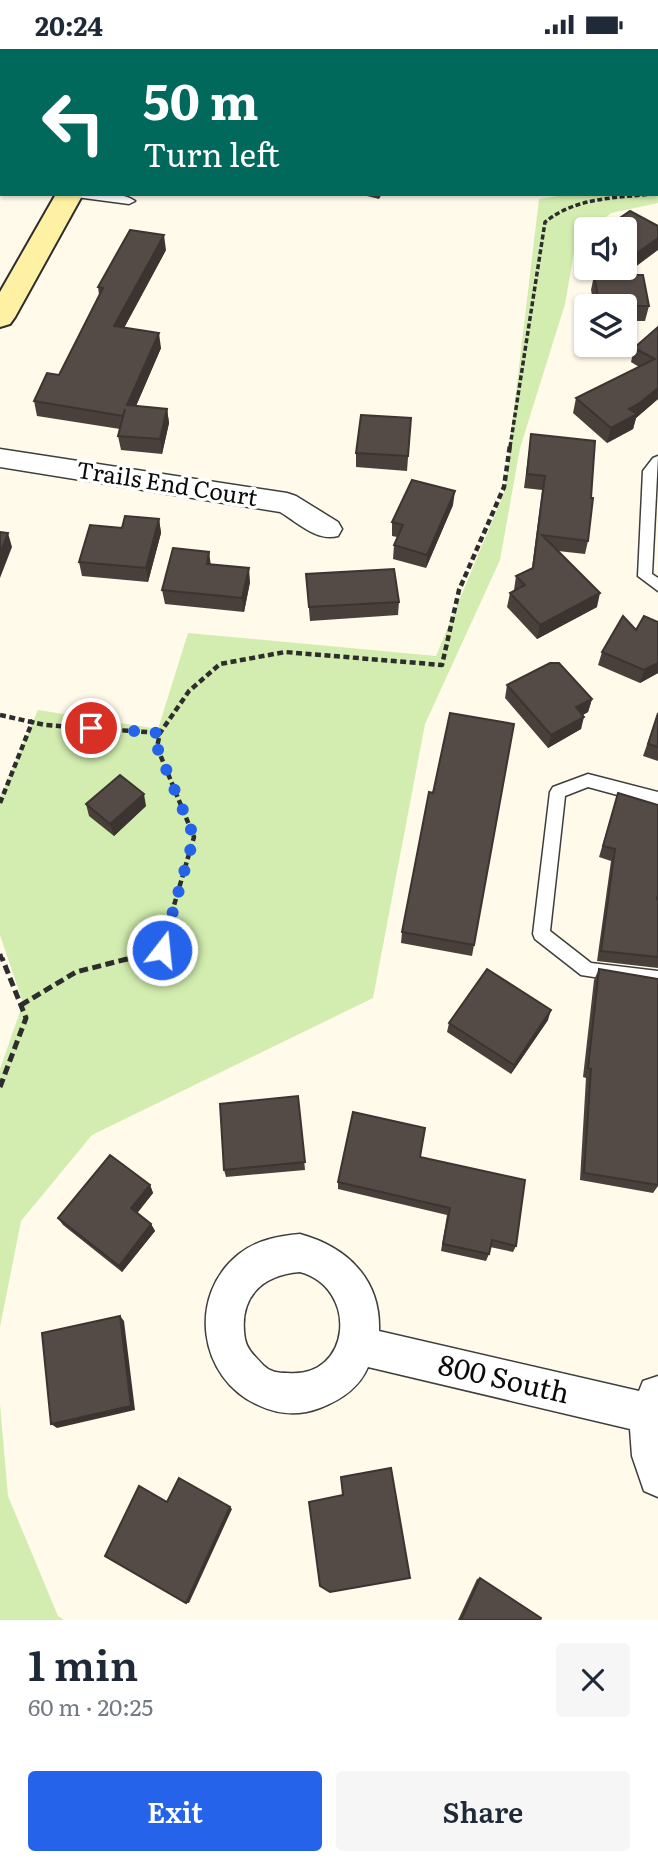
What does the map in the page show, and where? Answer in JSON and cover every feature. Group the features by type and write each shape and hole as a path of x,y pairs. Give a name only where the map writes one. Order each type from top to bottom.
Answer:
{"street":[{"path":"0,317 69,196"},
{"name":"Trails End Court","path":"0,459 287,503 328,529"},
{"name":"800 South","path":"357,1345 654,1404"},
{"path":"654,1404 649,1450 658,1477"}],"lane":[{"path":"91,196 130,201"},
{"path":"658,461 650,471 645,576 658,586"},
{"path":"658,799 588,780 558,792 541,934 587,970 658,979"}],"path":[{"path":"20,1005 76,972 162,950 194,837 157,747 160,733 189,691 220,664 285,652 442,665 459,590 504,487 545,222 556,211 642,196"},
{"path":"0,715 33,720 45,725 160,733"},
{"path":"0,803 33,720"},
{"path":"0,954 26,1018 0,1087"}],"green space":[{"path":"558,196 658,196 658,203 611,213 606,217 574,217 574,252 565,304 520,448 500,560 425,724 373,998 92,1135 21,1221 0,1327 0,1069 23,1003 0,935 0,798 38,710 158,729 188,633 436,656 504,493 539,199"},
{"path":"0,1404 8,1496 58,1616 64,1620 0,1620"}],"building":[{"path":"630,211 658,226 658,238 637,253 637,217 621,217"},
{"path":"130,230 164,235 114,326 159,333 127,405 167,409 160,439 118,436 125,409 123,416 34,401 47,373 59,375 103,288 98,287"},
{"path":"637,275 643,275 649,306 637,306 637,294 598,294 595,280 637,280"},
{"path":"658,327 658,388 629,409 637,414 611,428 576,398 655,359 637,350 637,345"},
{"path":"361,415 411,418 408,456 356,453"},
{"path":"531,434 595,441 588,541 542,535 600,593 540,625 510,593 525,585 516,576 533,568 545,476 527,474"},
{"path":"412,480 455,491 427,555 394,545 403,525 392,522"},
{"path":"125,516 159,519 146,568 79,562 90,525 122,528"},
{"path":"0,532 8,533 0,554"},
{"path":"173,548 209,552 207,564 249,568 242,598 162,590"},
{"path":"394,569 399,602 309,607 306,574"},
{"path":"623,616 636,630 644,616 658,622 658,663 644,670 602,652"},
{"path":"550,663 559,663 592,699 576,707 584,717 551,735 507,685"},
{"path":"450,713 514,724 474,945 402,932 429,792 433,793"},
{"path":"658,713 658,747 648,744"},
{"path":"120,775 144,794 110,824 86,804"},
{"path":"618,793 658,805 658,957 601,951 615,849 603,846"},
{"path":"487,969 551,1010 514,1065 449,1023"},
{"path":"599,969 658,979 658,1185 584,1173 591,1069 588,1068"},
{"path":"298,1096 305,1162 224,1170 220,1104"},
{"path":"353,1112 425,1128 420,1157 525,1180 516,1246 492,1240 489,1254 443,1244 450,1208 338,1182"},
{"path":"110,1155 150,1185 131,1208 151,1224 119,1266 58,1218"},
{"path":"120,1316 131,1406 51,1424 42,1333"},
{"path":"391,1468 410,1578 330,1592 320,1586 309,1502 343,1495 341,1477"},
{"path":"179,1478 230,1507 186,1603 105,1556 139,1486 167,1502"},
{"path":"480,1578 541,1618 540,1620 461,1620"}],"route":[{"path":"91,728 160,733 157,747 194,837 162,950"}]}
